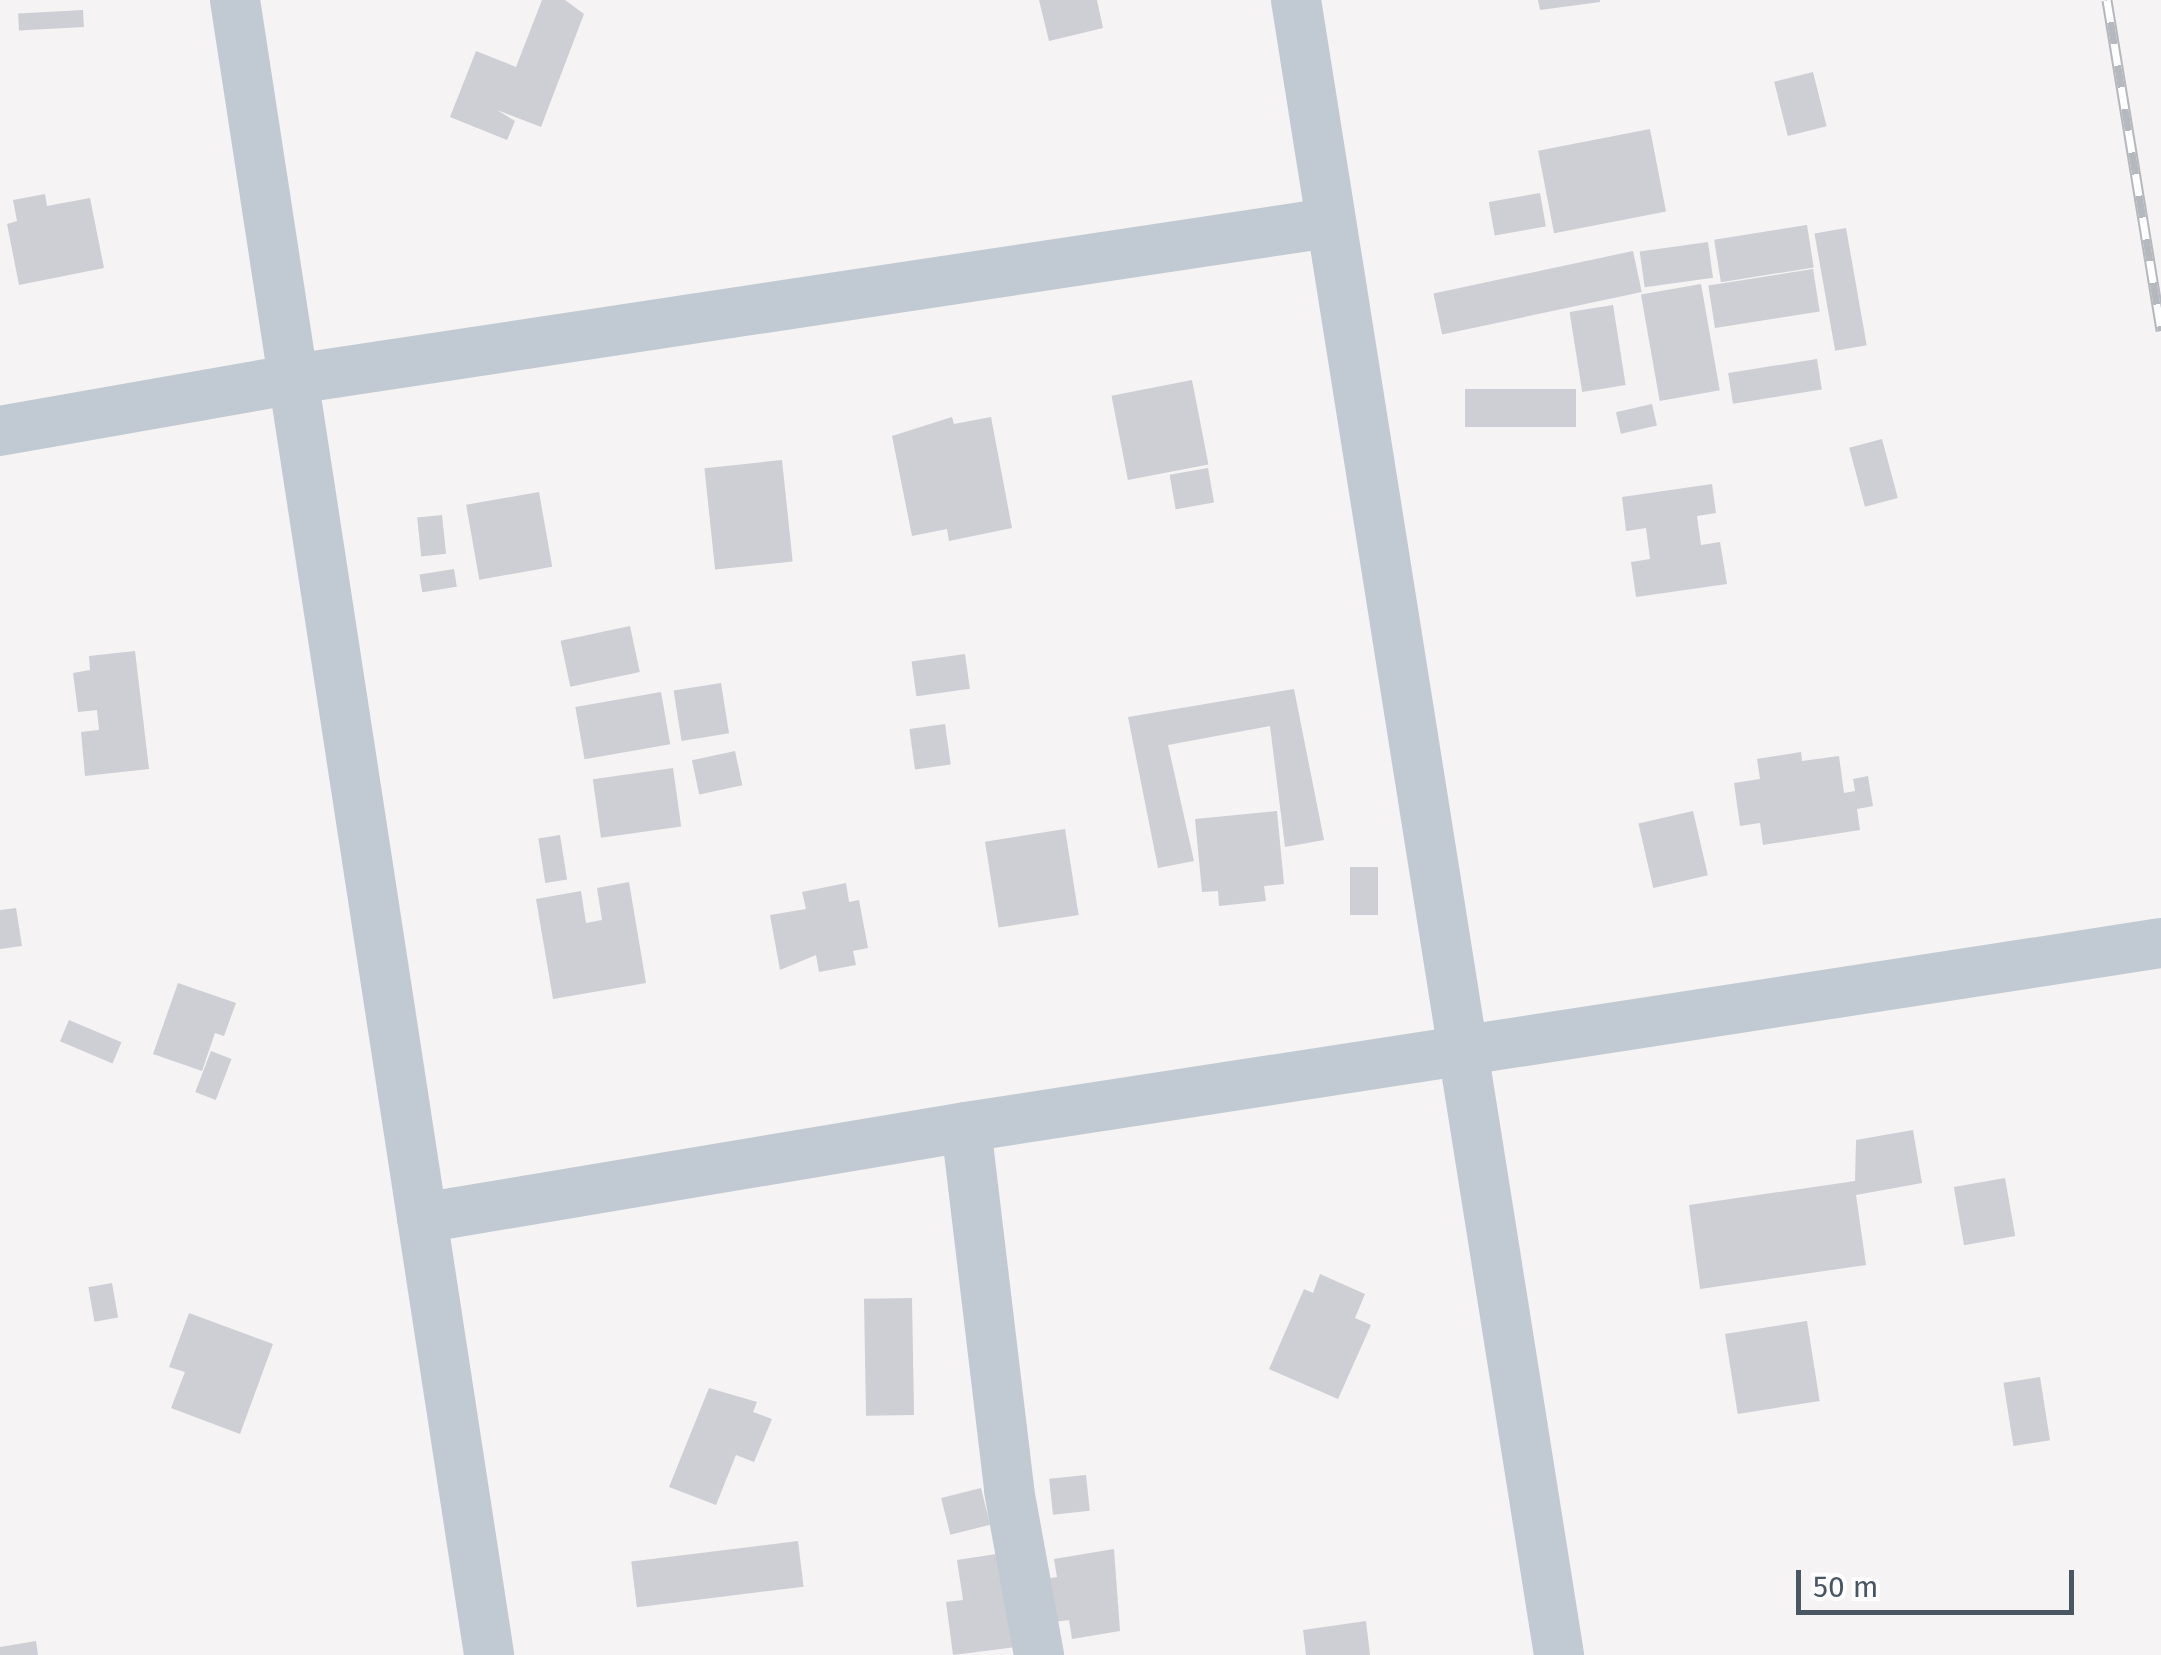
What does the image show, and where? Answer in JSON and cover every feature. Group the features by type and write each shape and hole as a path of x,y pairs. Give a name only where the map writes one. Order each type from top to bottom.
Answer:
{"street":[{"path":"235,0 489,1655"},
{"path":"1296,0 1328,223 1559,1655"},
{"path":"0,431 294,379 1328,223"},
{"path":"422,1218 966,1127 2161,942"},
{"path":"966,1127 1009,1490 1039,1655"}],"building":[{"path":"542,0 565,0 584,14 541,127 497,110 515,121 507,140 450,117 476,51 516,67"},
{"path":"1039,0 1097,0 1103,28 1049,41"},
{"path":"1538,0 1600,0 1600,2 1540,10"},
{"path":"83,10 84,27 19,30 18,13"},
{"path":"1813,72 1827,126 1788,136 1774,82"},
{"path":"1650,129 1666,211 1554,233 1538,151"},
{"path":"1540,193 1546,226 1495,236 1489,202"},
{"path":"45,194 47,206 90,198 104,268 19,285 7,224 17,221 13,200"},
{"path":"1807,225 1814,267 1721,282 1714,240"},
{"path":"1846,228 1867,345 1835,351 1814,234"},
{"path":"1708,242 1713,278 1645,287 1640,252"},
{"path":"1633,251 1642,292 1442,334 1433,293"},
{"path":"1813,269 1820,311 1715,328 1708,286"},
{"path":"1701,284 1720,390 1660,401 1641,295"},
{"path":"1613,305 1626,385 1582,392 1570,312"},
{"path":"1817,359 1822,390 1733,404 1728,373"},
{"path":"1192,380 1208,464 1128,480 1112,396"},
{"path":"1465,389 1576,389 1576,427 1465,427"},
{"path":"1652,404 1657,425 1621,434 1616,412"},
{"path":"952,417 954,424 991,417 1012,528 949,541 947,529 912,536 892,436"},
{"path":"1882,439 1898,498 1865,507 1849,448"},
{"path":"782,460 793,561 715,570 704,468"},
{"path":"1208,468 1214,502 1176,509 1170,475"},
{"path":"1712,484 1716,513 1697,516 1701,545 1720,542 1727,584 1636,597 1631,562 1650,559 1646,528 1626,531 1622,497"},
{"path":"539,492 552,567 479,580 466,505"},
{"path":"442,515 446,554 421,556 417,518"},
{"path":"454,569 457,587 422,592 419,574"},
{"path":"630,626 640,672 570,687 561,641"},
{"path":"135,651 149,769 85,776 81,732 99,730 97,710 78,712 73,673 90,670 89,656"},
{"path":"965,654 970,689 916,696 912,662"},
{"path":"721,683 729,733 682,741 674,691"},
{"path":"1294,689 1324,840 1285,847 1270,726 1168,745 1194,861 1158,868 1128,717"},
{"path":"661,692 670,744 585,759 575,707"},
{"path":"945,724 951,765 915,770 909,729"},
{"path":"735,751 742,785 699,794 692,760"},
{"path":"1801,752 1802,761 1839,756 1844,793 1855,791 1853,779 1868,776 1873,806 1857,809 1860,830 1763,845 1760,823 1740,826 1734,783 1760,779 1757,759"},
{"path":"673,768 681,826 601,838 593,779"},
{"path":"1277,811 1284,884 1264,886 1266,901 1219,906 1218,891 1202,892 1195,819"},
{"path":"1693,811 1708,875 1653,888 1638,824"},
{"path":"1065,829 1079,915 999,928 985,842"},
{"path":"560,835 567,879 545,883 538,838"},
{"path":"1350,867 1378,867 1378,915 1350,915"},
{"path":"629,882 646,983 553,999 536,899 581,891 586,923 602,920 597,888"},
{"path":"846,883 849,902 859,900 868,948 853,951 856,965 819,972 816,955 780,970 770,915 806,909 802,892"},
{"path":"16,908 22,946 0,949 0,910"},
{"path":"178,983 236,1003 224,1036 215,1033 202,1071 153,1054"},
{"path":"69,1020 121,1042 112,1063 60,1041"},
{"path":"211,1051 232,1059 216,1100 195,1092"},
{"path":"1913,1130 1922,1183 1856,1195 1866,1265 1700,1289 1689,1205 1855,1181 1856,1140"},
{"path":"2005,1178 2015,1236 1964,1245 1954,1187"},
{"path":"1320,1274 1365,1294 1355,1318 1371,1325 1338,1399 1269,1369 1304,1289 1313,1293"},
{"path":"112,1283 118,1317 94,1322 88,1287"},
{"path":"912,1298 914,1415 866,1416 864,1299"},
{"path":"189,1313 273,1344 240,1434 171,1408 185,1372 169,1367"},
{"path":"1807,1321 1820,1401 1738,1414 1725,1334"},
{"path":"2040,1377 2050,1440 2013,1446 2003,1383"},
{"path":"709,1388 757,1402 753,1412 772,1419 754,1462 736,1455 716,1505 669,1487"},
{"path":"1086,1475 1090,1511 1053,1515 1049,1479"},
{"path":"981,1488 990,1525 950,1535 941,1498"},
{"path":"798,1541 804,1587 637,1607 631,1561"},
{"path":"1114,1549 1120,1631 1072,1639 1069,1620 1054,1622 1046,1579 1057,1577 1054,1559"},
{"path":"1003,1553 1016,1647 953,1655 946,1602 963,1600 957,1560"},
{"path":"1366,1621 1370,1655 1306,1655 1303,1630"},
{"path":"36,1641 38,1655 0,1655 0,1647"}],"railway":[{"path":"2107,0 2161,331"}]}
